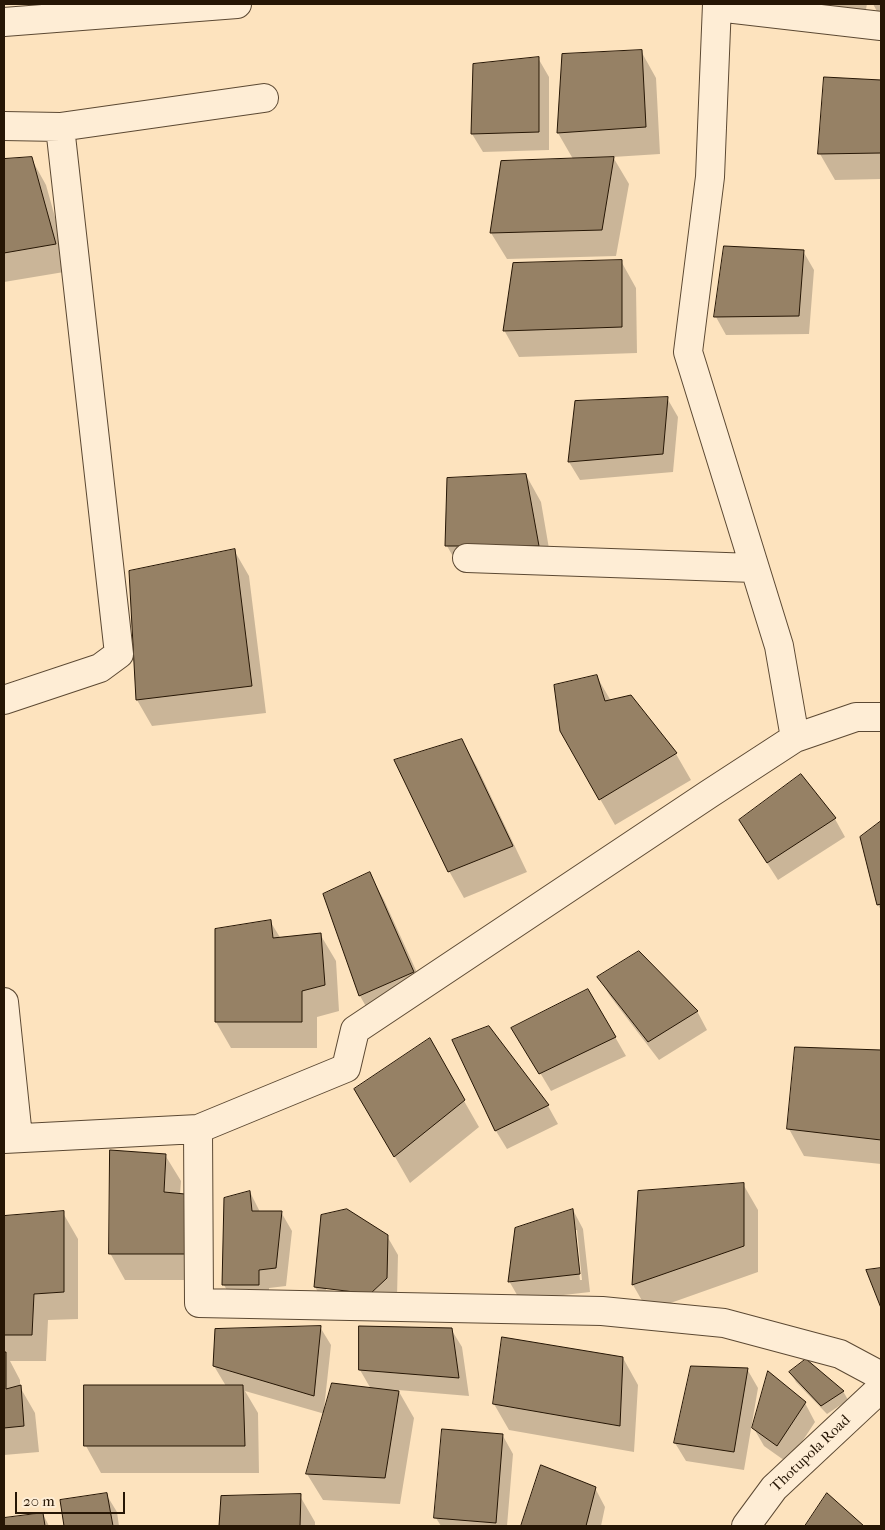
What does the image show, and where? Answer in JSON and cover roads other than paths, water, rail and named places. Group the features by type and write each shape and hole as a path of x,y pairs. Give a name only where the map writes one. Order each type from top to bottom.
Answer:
{"street":[{"path":"4,22 237,4"},
{"path":"795,738 779,646 688,352 710,176 717,6 881,26"},
{"path":"4,126 60,128 264,98"},
{"path":"4,700 100,668 119,654 60,128"},
{"path":"467,558 754,568"},
{"path":"4,1002 11,1138 198,1129 346,1068 355,1030 795,738 856,717 881,717"},
{"path":"198,1129 199,1303 602,1311 724,1323 840,1354 881,1376"},
{"name":"Thotupola Road","path":"746,1526 774,1488 881,1388"}]}
